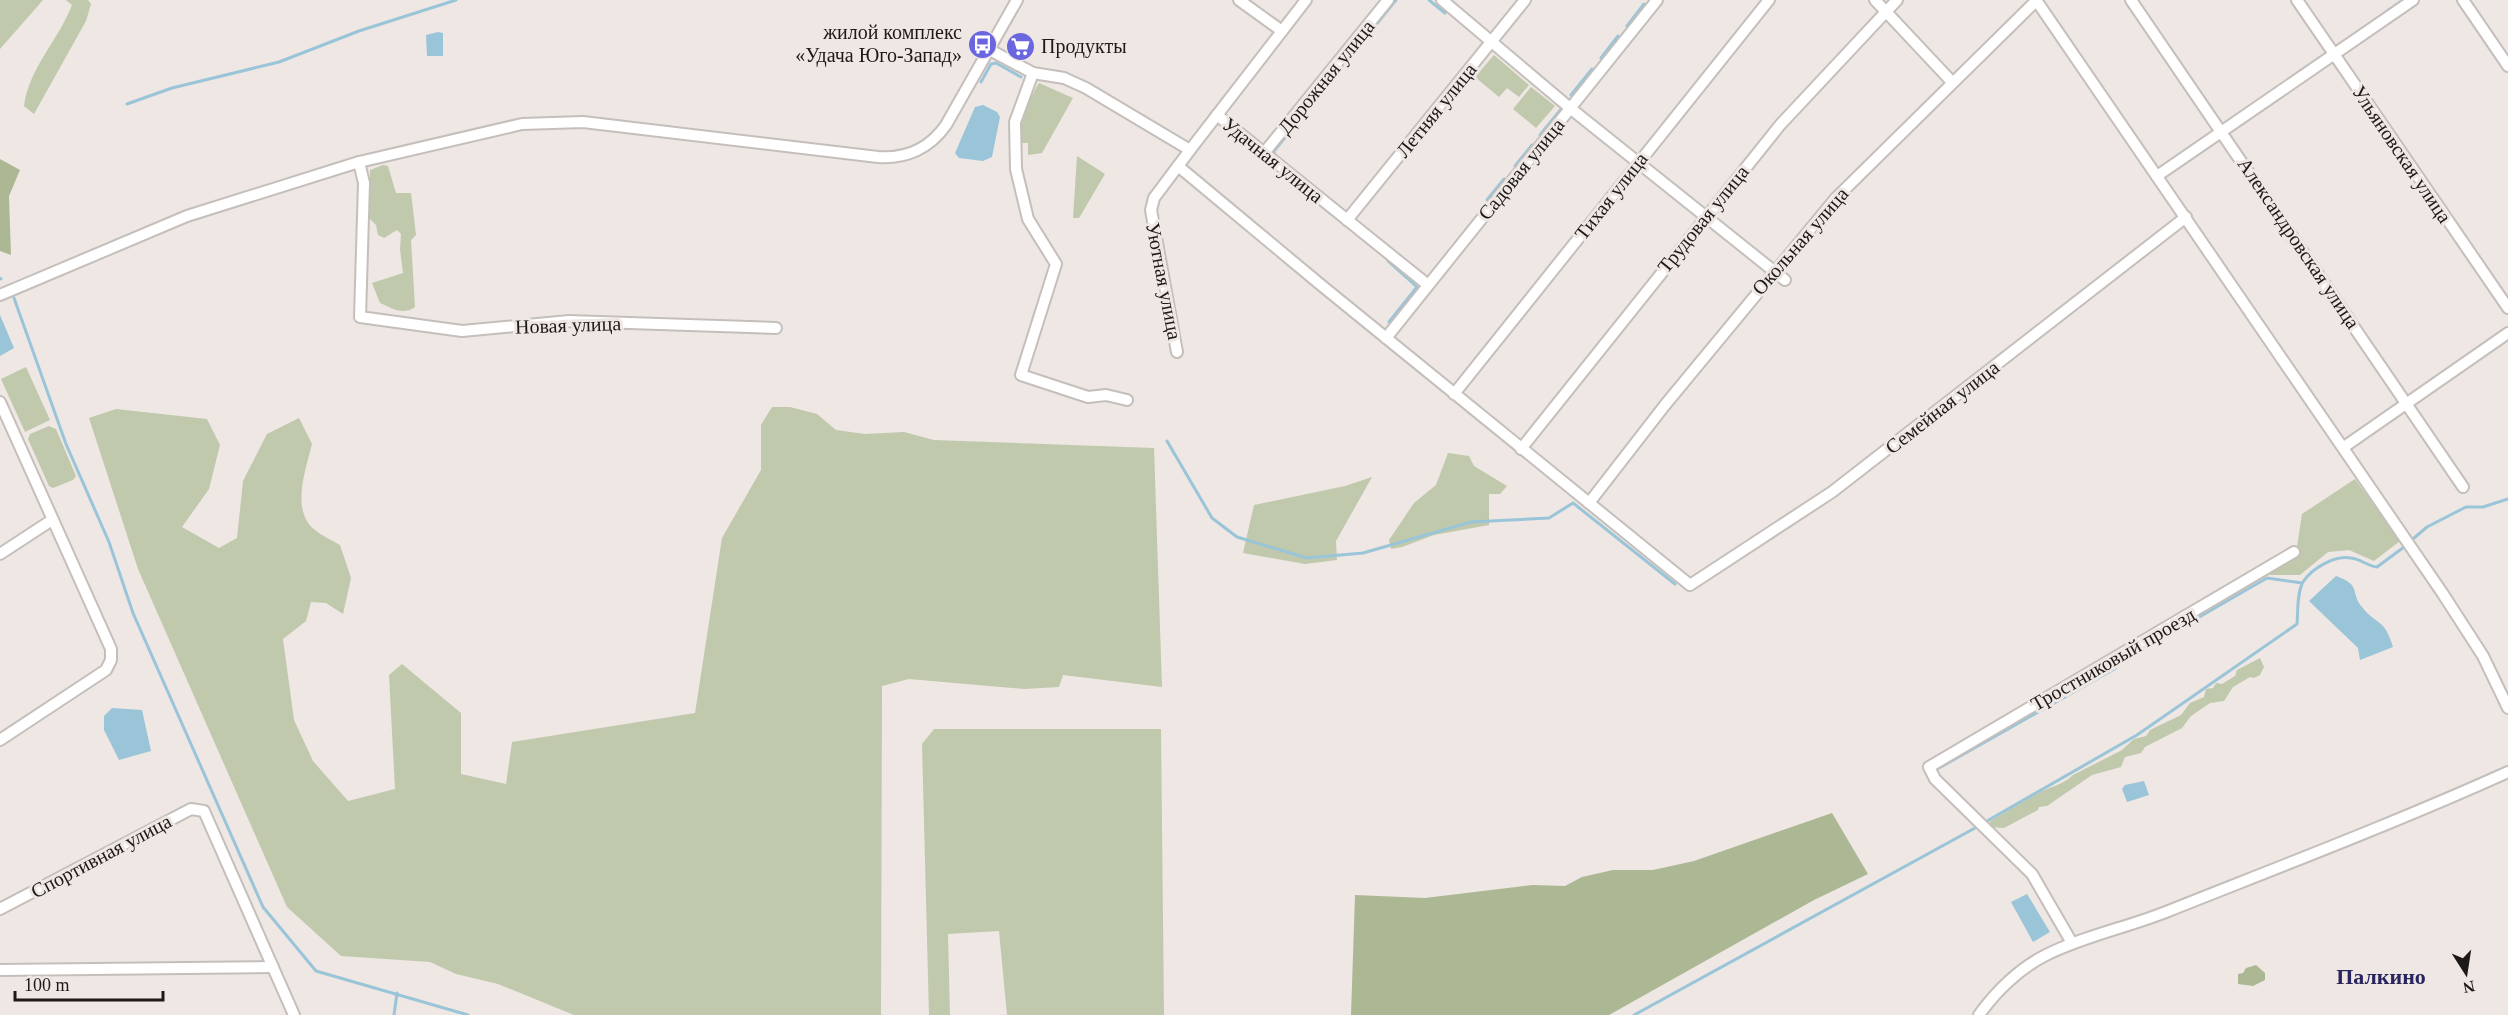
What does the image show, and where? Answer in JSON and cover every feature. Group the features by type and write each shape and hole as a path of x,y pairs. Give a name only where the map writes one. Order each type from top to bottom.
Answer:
{"street":[{"path":"0,295 187,216 359,162 502,128 562,121 878,158 900,156 926,146 942,131 1017,0"},
{"path":"1239,0 1282,31"},
{"path":"1217,116 1306,0"},
{"name":"Дорожная улица","path":"1264,153 1388,0"},
{"path":"1442,0 1570,108 1785,280"},
{"name":"Летняя улица","path":"1347,220 1525,0"},
{"name":"Садовая улица","path":"1386,338 1657,0"},
{"name":"Тихая улица","path":"1454,394 1769,0"},
{"path":"1875,0 1952,82"},
{"name":"Трудовая улица","path":"1521,449 1780,125 1897,0"},
{"path":"2036,0 2344,447 2472,638 2508,708"},
{"name":"Окольная улица","path":"1589,503 1773,271 1836,198 2036,0"},
{"name":"Александровская улица","path":"2131,0 2408,404 2410,413 2463,487"},
{"name":"Ульяновская улица","path":"2297,0 2508,308"},
{"path":"2157,176 2413,0"},
{"path":"2463,0 2508,66"},
{"path":"988,49 1033,73 1064,78 1086,88 1190,150"},
{"path":"1033,73 1015,122 1017,169 1028,219 1056,264 1021,375 1088,397 1106,395 1127,400"},
{"name":"Удачная улица","path":"1190,150 1217,116 1428,285"},
{"name":"Уютная улица","path":"1177,352 1151,210 1154,198 1190,150"},
{"name":"Новая улица","path":"359,162 364,183 360,317 462,331 569,321 776,328"},
{"path":"1178,166 1589,503"},
{"name":"Семейная улица","path":"1589,503 1690,585 1832,492 2186,217"},
{"path":"2344,447 2508,333"},
{"path":"0,402 111,649 111,660 106,670 0,740"},
{"path":"0,554 52,520"},
{"name":"Тростниковый проезд","path":"2072,943 2032,874 1935,779 1930,773 1931,765 2294,552"},
{"path":"1979,1015 1993,997 2025,967 2072,943 2167,912 2323,848 2395,823 2508,772"},
{"name":"Спортивная улица","path":"0,909 190,809 204,811 273,967"},
{"path":"0,970 273,967 294,1015"}],"green space":[{"path":"0,0 43,0 0,49"},
{"path":"66,0 88,0 91,4 86,21 34,114 24,106 27,92 72,5"},
{"path":"1494,55 1529,85 1519,97 1507,88 1499,97 1475,77"},
{"path":"1039,83 1073,98 1042,153 1028,155 1028,143 1021,143 1023,119"},
{"path":"1531,87 1555,106 1536,128 1513,109"},
{"path":"1077,156 1105,174 1079,218 1073,218"},
{"path":"0,159 20,170 9,196 11,255 0,251"},
{"path":"383,165 388,166 396,193 411,193 416,235 411,240 415,307 406,311 380,303 372,283 403,273 401,234 397,230 384,238 378,235 376,225 370,219 370,170"},
{"path":"26,367 50,420 25,432 1,379"},
{"path":"772,407 790,407 817,414 836,430 865,434 904,432 934,440 1154,448 1162,687 1063,675 1059,687 1024,689 909,679 882,686 881,1015 574,1015 498,984 456,974 430,962 341,956 287,907 138,569 89,418 116,409 207,419 220,445 209,489 182,527 219,548 237,538 243,481 267,434 299,418 312,444 302,489 303,512 307,522 315,530 340,545 351,578 343,614 326,603 311,602 306,621 283,639 294,720 313,761 348,801 395,789 389,675 402,664 461,713 461,774 506,784 512,742 695,713 722,538 761,470 761,425"},
{"path":"49,426 56,429 76,476 73,480 53,488 49,486 28,439 30,434"},
{"path":"1448,453 1469,456 1474,466 1507,486 1500,494 1489,494 1489,525 1434,535 1391,549 1389,540 1414,503 1436,485"},
{"path":"1372,477 1336,541 1337,560 1305,564 1243,553 1254,505 1345,486"},
{"path":"2355,479 2400,541 2374,561 2349,550 2328,552 2300,575 2263,575 2296,553 2302,514"},
{"path":"2260,658 2264,667 2260,675 2250,677 2233,687 2224,701 2210,703 2191,716 2182,728 2145,747 2141,753 2125,757 2121,767 2092,775 2047,806 2039,807 2038,810 2004,828 1990,827 1990,821 2008,810 2122,750 2134,739 2146,736 2150,730 2181,715 2190,703 2204,697 2206,689 2213,688 2216,683 2222,684 2235,676 2237,670"},
{"path":"934,729 1161,729 1164,1015 1007,1015 999,931 948,934 950,1015 929,1015 922,744"},
{"path":"1832,813 1868,874 1814,900 1609,1015 1351,1015 1355,895 1425,898 1533,885 1565,886 1582,877 1613,870 1653,870 1694,861"},
{"path":"2256,965 2265,973 2265,980 2253,986 2238,984 2238,974"}],"water":[{"path":"443,33 443,56 427,56 426,35"},
{"path":"983,105 997,112 1000,117 992,157 983,161 959,158 955,153 975,107"},
{"path":"0,315 14,348 0,356"},
{"path":"2336,576 2352,586 2359,602 2387,631 2393,647 2360,660 2358,648 2309,601"},
{"path":"112,708 142,710 151,751 119,760 104,730 104,716"},
{"path":"2144,781 2149,795 2127,802 2122,789 2125,785"},
{"path":"2027,894 2050,932 2033,942 2011,902"}],"waterway":[{"path":"127,104 172,88 279,62 359,31 456,0"},
{"path":"1275,156 1274,151 1396,0"},
{"path":"1429,0 1445,13"},
{"path":"2365,27 2403,0"},
{"path":"1627,26 1644,4"},
{"path":"1601,58 1618,36"},
{"path":"981,82 991,64 996,63 1021,77"},
{"path":"1571,95 1592,69"},
{"path":"1540,135 1562,108"},
{"path":"1515,166 1532,145"},
{"path":"1487,200 1504,179"},
{"path":"1319,191 1343,210"},
{"path":"1388,261 1417,287 1389,322"},
{"path":"14,298 66,444 109,542 133,613 263,907 316,971 468,1015"},
{"path":"1167,441 1212,518 1237,537 1307,558 1363,553 1471,522 1549,518 1573,503 1675,584"},
{"path":"2414,538 2427,527 2466,507 2483,507 2508,499"},
{"path":"1987,821 2137,735 2297,624 2301,586 2318,567 2345,558 2377,567 2404,547"},
{"path":"2175,631 2267,578 2302,583"},
{"path":"1939,768 2116,668"},
{"path":"1634,1015 1975,828"},
{"path":"394,1015 397,993"}],"place":[{"name":"жилой комплекс «Удача Юго-Запад»","path":"983,44"},
{"name":"Продукты","path":"1020,46"}],"district":[{"name":"Палкино","path":"2381,976"}]}
